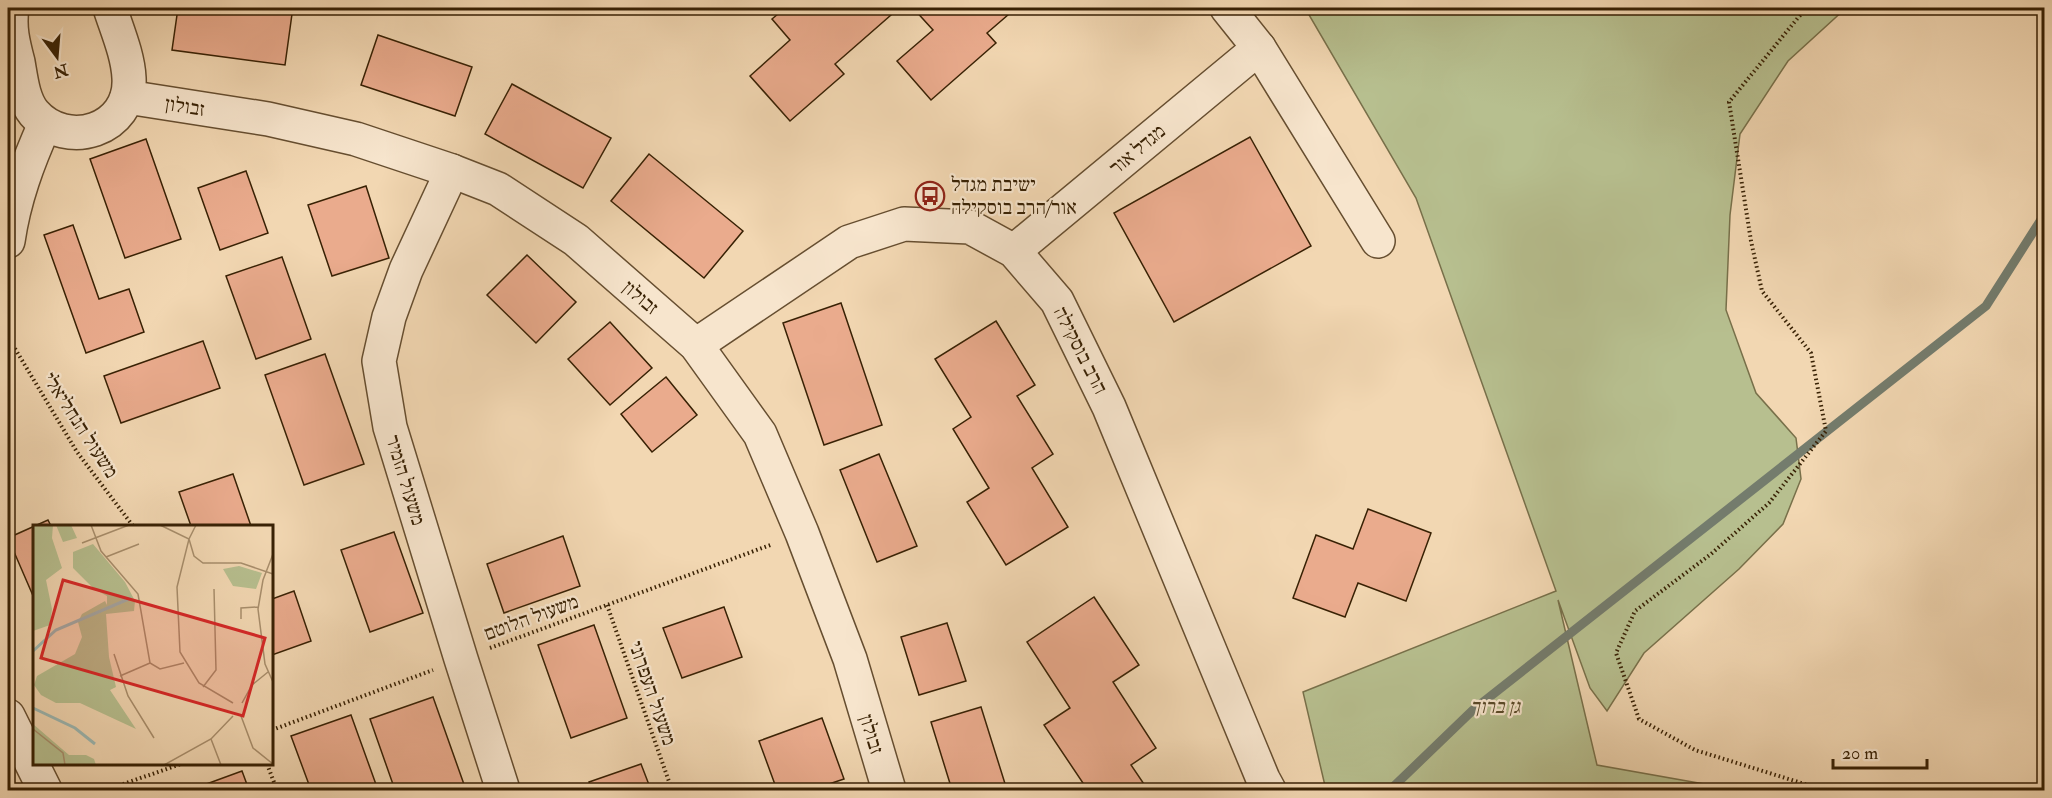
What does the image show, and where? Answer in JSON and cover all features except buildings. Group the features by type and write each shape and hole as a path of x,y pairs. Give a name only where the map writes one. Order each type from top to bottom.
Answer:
{"street":[{"path":"12,8 9,24 26,98 33,112 45,124 60,131 77,134 93,131 108,123 120,111 127,97 130,79 110,8"},
{"path":"1227,8 1260,48 1378,241"},
{"name":"מגדל אור","path":"1014,251 1260,48"},
{"name":"זבולון","path":"127,97 268,119 356,139 498,189 576,240 696,345 760,434 802,533 850,659 889,790"},
{"path":"8,241 11,215 25,170 45,124"},
{"name":"משעול הזמיר","path":"452,171 406,270 389,317 379,361 390,428 504,790"},
{"name":"הרב בוסקילה","path":"696,345 849,242 904,224 970,227 1014,251 1057,301 1109,406 1269,790"},
{"path":"8,716 45,790"}],"path":[{"path":"1806,8 1729,102 1751,241 1762,291 1811,353 1826,431 1769,503 1711,554 1635,610 1616,653 1639,719 1695,750 1824,790"},
{"name":"משעול הנחליאלי","path":"8,337 77,452 132,525"},
{"name":"משעול הלוטם","path":"273,730 802,533"},
{"name":"משעול העפרוני","path":"607,605 672,790"},
{"path":"106,790 178,765"},
{"path":"267,765 277,790"}],"green space":[{"name":"גן ברוך","path":"1305,8 1846,8 1788,61 1740,134 1730,215 1726,310 1756,393 1796,438 1801,479 1783,524 1739,569 1644,653 1607,711 1590,688 1558,600 1597,765 1738,790 1326,790 1303,692 1556,591 1416,198"}],"waterway":[{"path":"1390,790 1473,710 1986,306 2044,215"}],"place":[{"name":"ישיבת מגדל אור/הרב בוסקילה","path":"930,196"}]}
